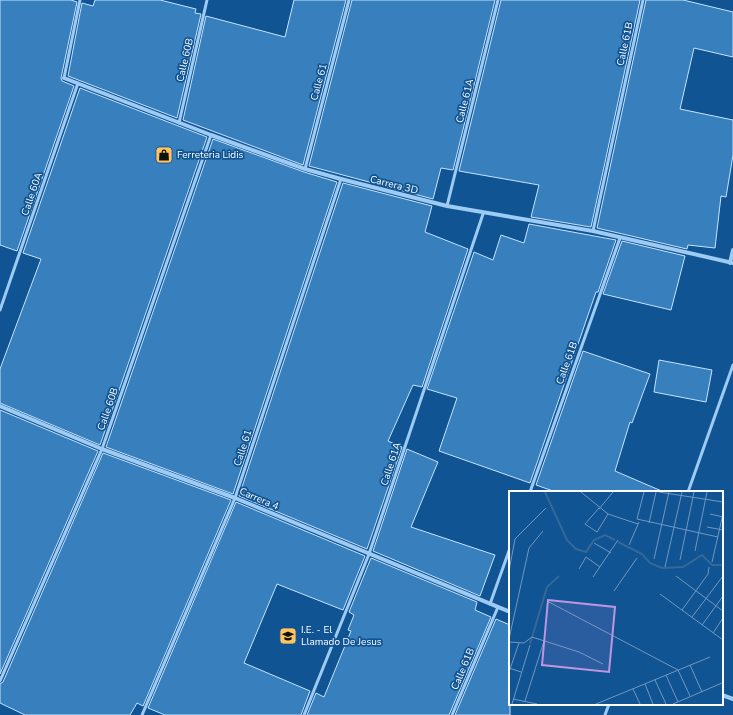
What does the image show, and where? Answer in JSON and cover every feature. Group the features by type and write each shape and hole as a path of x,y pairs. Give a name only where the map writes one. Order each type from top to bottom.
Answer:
{"street":[{"name":"Carrera 3D","path":"64,78 211,135 305,169 341,179 483,214 593,232 732,263"},
{"path":"732,263 733,250"},
{"name":"Carrera 4","path":"0,406 102,449 235,498 509,612"},
{"path":"723,695 733,699"}],"lane":[{"path":"64,78 80,0"},
{"name":"Calle 60B","path":"179,123 207,0"},
{"name":"Calle 61","path":"305,169 349,0"},
{"name":"Calle 61A","path":"447,206 498,0"},
{"name":"Calle 61B","path":"593,232 643,0"},
{"name":"Calle 60A","path":"0,310 78,84"},
{"name":"Calle 60B","path":"0,681 102,449 211,135"},
{"name":"Calle 61","path":"142,715 235,498 341,179"},
{"name":"Calle 61A","path":"304,715 370,554 483,214"},
{"name":"Calle 61B","path":"530,491 620,238"},
{"path":"688,491 733,364"},
{"path":"490,604 509,551"},
{"name":"Calle 61B","path":"452,715 498,607"},
{"path":"604,715 609,705"}],"building":[{"path":"0,0 71,0 77,2 61,78 62,81 74,86 17,251 0,245"},
{"path":"95,0 160,0 196,9 195,13 201,14 177,118 68,76 82,3 93,6"},
{"path":"294,0 346,0 303,165 183,120 206,16 285,37"},
{"path":"352,0 495,0 453,170 441,168 433,199 309,166"},
{"path":"501,0 640,0 591,227 531,217 539,185 459,171"},
{"path":"646,0 683,0 733,12 733,57 694,48 680,109 733,120 733,155 726,197 721,196 715,248 688,245 687,249 597,228"},
{"path":"80,88 207,137 100,445 0,403 0,369 41,259 23,253"},
{"path":"213,139 304,172 337,182 233,494 106,447"},
{"path":"343,183 432,206 425,232 468,249 422,387 413,385 388,441 402,447 367,549 239,496"},
{"path":"529,224 616,240 598,292 596,292 530,483 439,451 457,398 427,389 474,252 493,260 501,235 524,243"},
{"path":"622,241 685,256 671,310 603,294"},
{"path":"583,351 650,374 632,423 630,422 615,471 662,491 553,491 536,485"},
{"path":"659,360 712,370 706,402 654,392"},
{"path":"0,410 98,451 0,674"},
{"path":"407,449 438,462 411,527 495,555 480,596 373,551"},
{"path":"103,453 231,500 143,706 137,703 130,715 25,715 0,703 0,684 3,682"},
{"path":"236,502 365,556 343,610 277,584 244,663 310,691 301,715 165,715 148,708"},
{"path":"371,558 477,602 475,610 491,617 449,715 307,715 316,693 324,697 351,631 348,630 354,615 349,612"},
{"path":"496,619 509,625 510,715 455,715"}],"place":[{"name":"Ferreteria Lidis","path":"164,155"},
{"name":"I.E. - El Llamado De Jesus","path":"288,636"}]}
